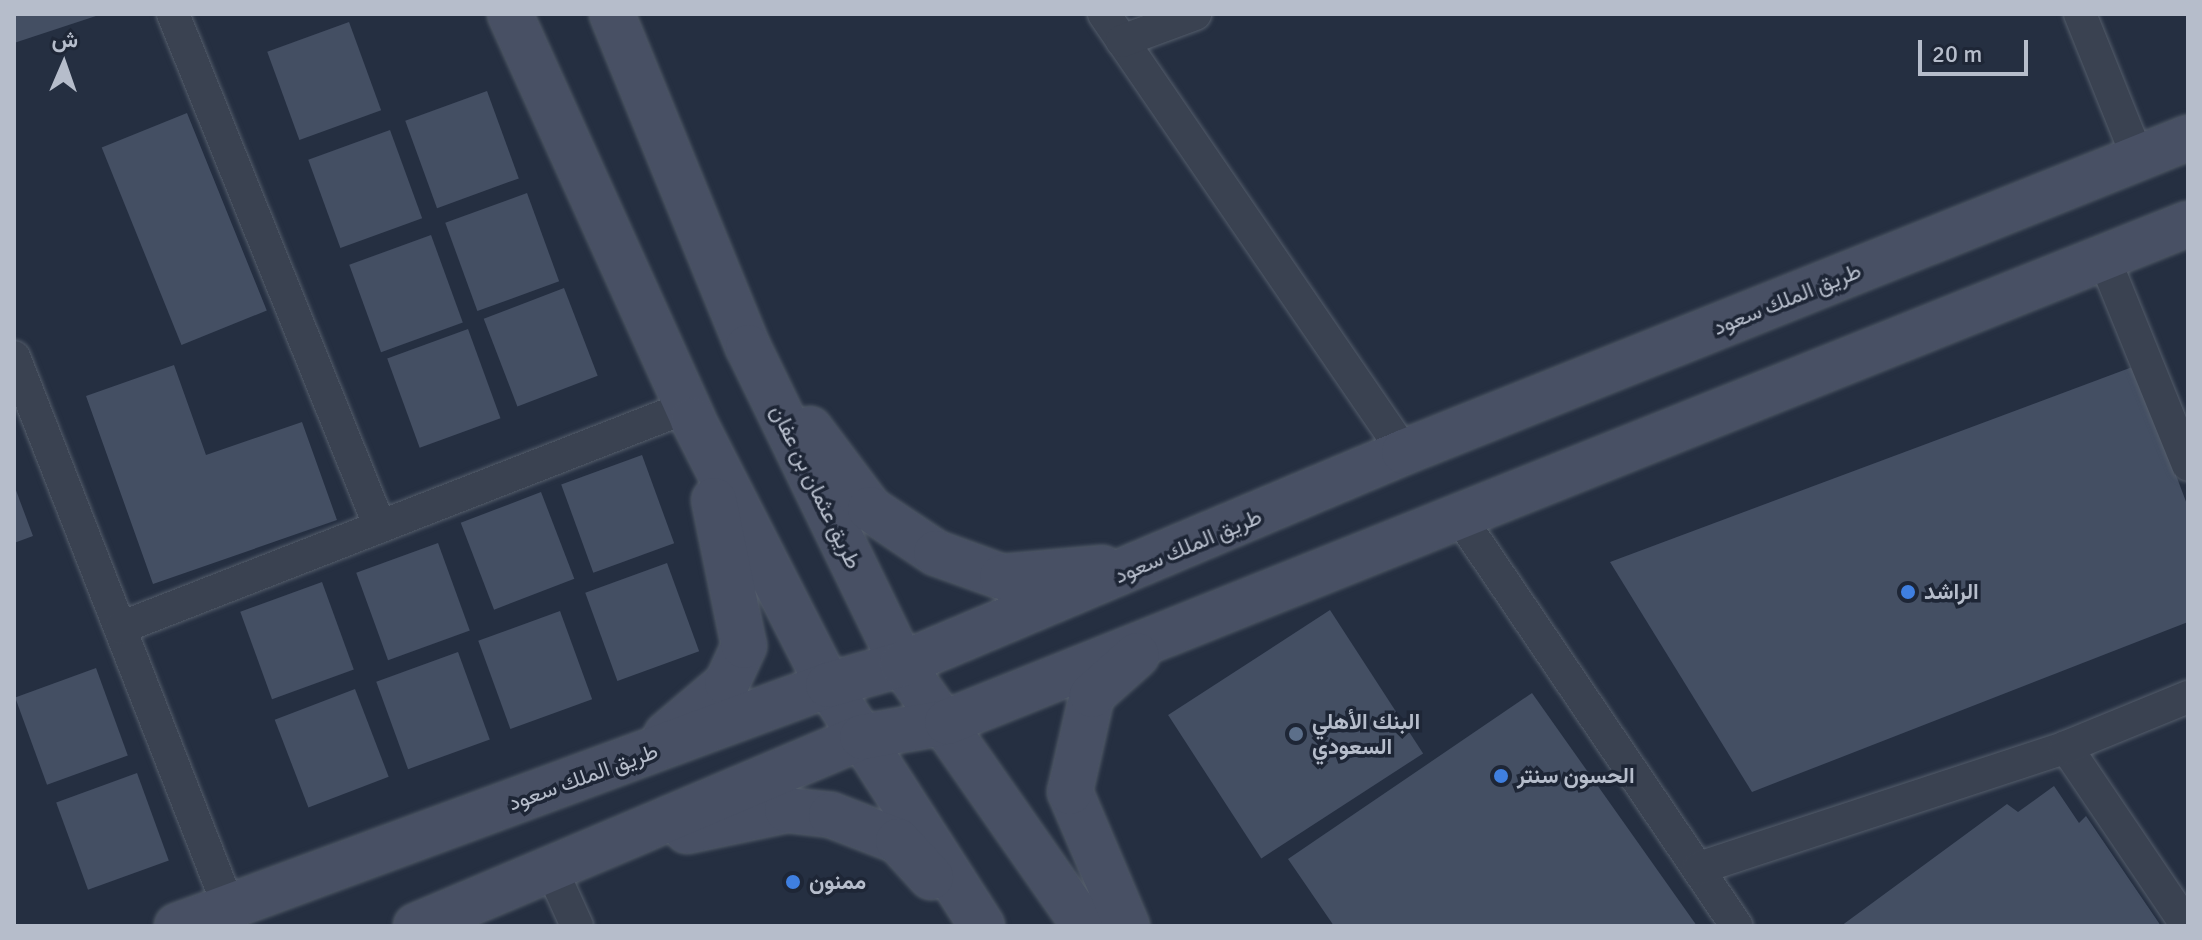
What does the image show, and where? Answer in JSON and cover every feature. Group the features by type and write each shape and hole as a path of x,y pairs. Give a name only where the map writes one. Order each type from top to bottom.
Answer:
{"main road":[{"path":"510,14 690,414 828,685 982,926"},
{"name":"طريق عثمان بن عفان","path":"612,14 748,347 902,664 947,722 1085,926"},
{"name":"طريق الملك سعود","path":"177,926 638,758 828,685 902,664 1149,564 1404,452 2188,138"},
{"path":"416,926 862,737 947,722 2188,224"},
{"path":"748,347 870,509 936,553 1002,577 1149,564"},
{"path":"638,758 727,683 744,646 741,609 690,414"},
{"path":"1127,926 1070,792 1076,747 1092,695 1140,652 1223,610"},
{"path":"570,862 787,810 831,815 898,841 976,926"}],"street":[{"path":"173,14 380,527"},
{"path":"1104,14 1404,452"},
{"path":"1122,41 1195,14"},
{"path":"2080,14 2138,158"},
{"path":"2104,258 2188,465"},
{"path":"14,357 228,905"},
{"path":"120,628 380,527 690,414"},
{"path":"1459,516 1737,926"},
{"path":"1699,868 2066,747 2188,697"},
{"path":"2066,747 2187,926"},
{"path":"570,862 577,926"}],"building":[{"path":"14,14 99,14 99,15 14,43"},
{"path":"349,22 381,110 299,140 267,52"},
{"path":"487,91 519,178 437,208 405,121"},
{"path":"187,113 267,310 181,345 102,147"},
{"path":"390,130 422,218 340,248 308,160"},
{"path":"527,193 559,281 477,311 445,223"},
{"path":"431,235 463,322 381,352 349,265"},
{"path":"564,288 598,376 517,407 484,319"},
{"path":"468,329 500,418 420,448 387,358"},
{"path":"174,365 206,455 302,422 337,520 153,584 86,396"},
{"name":"الراشد","path":"2135,366 2188,507 2188,622 1752,792 1610,562"},
{"path":"642,455 674,543 593,573 561,484"},
{"path":"14,485 33,536 14,543"},
{"path":"541,492 574,579 494,610 461,523"},
{"path":"438,543 470,630 388,660 356,573"},
{"path":"667,563 699,651 617,681 585,593"},
{"path":"322,582 354,669 272,699 240,612"},
{"name":"البنك الأهلي السعودي","path":"1330,610 1423,753 1261,859 1168,715"},
{"path":"560,611 592,699 510,729 478,641"},
{"path":"458,652 490,739 408,769 376,682"},
{"path":"96,668 128,755 47,785 15,697"},
{"path":"355,689 389,777 308,808 275,720"},
{"name":"الحسون سنتر","path":"1532,693 1697,926 1334,926 1288,859"},
{"path":"137,773 169,860 88,890 56,802"},
{"path":"2054,786 2079,823 2086,816 2161,926 1841,926 2007,804 2018,812"}],"place":[{"name":"الراشد","path":"1908,592"},
{"name":"البنك الأهلي السعودي","path":"1296,734"},
{"name":"الحسون سنتر","path":"1501,776"},
{"name":"ممنون","path":"793,882"}]}
